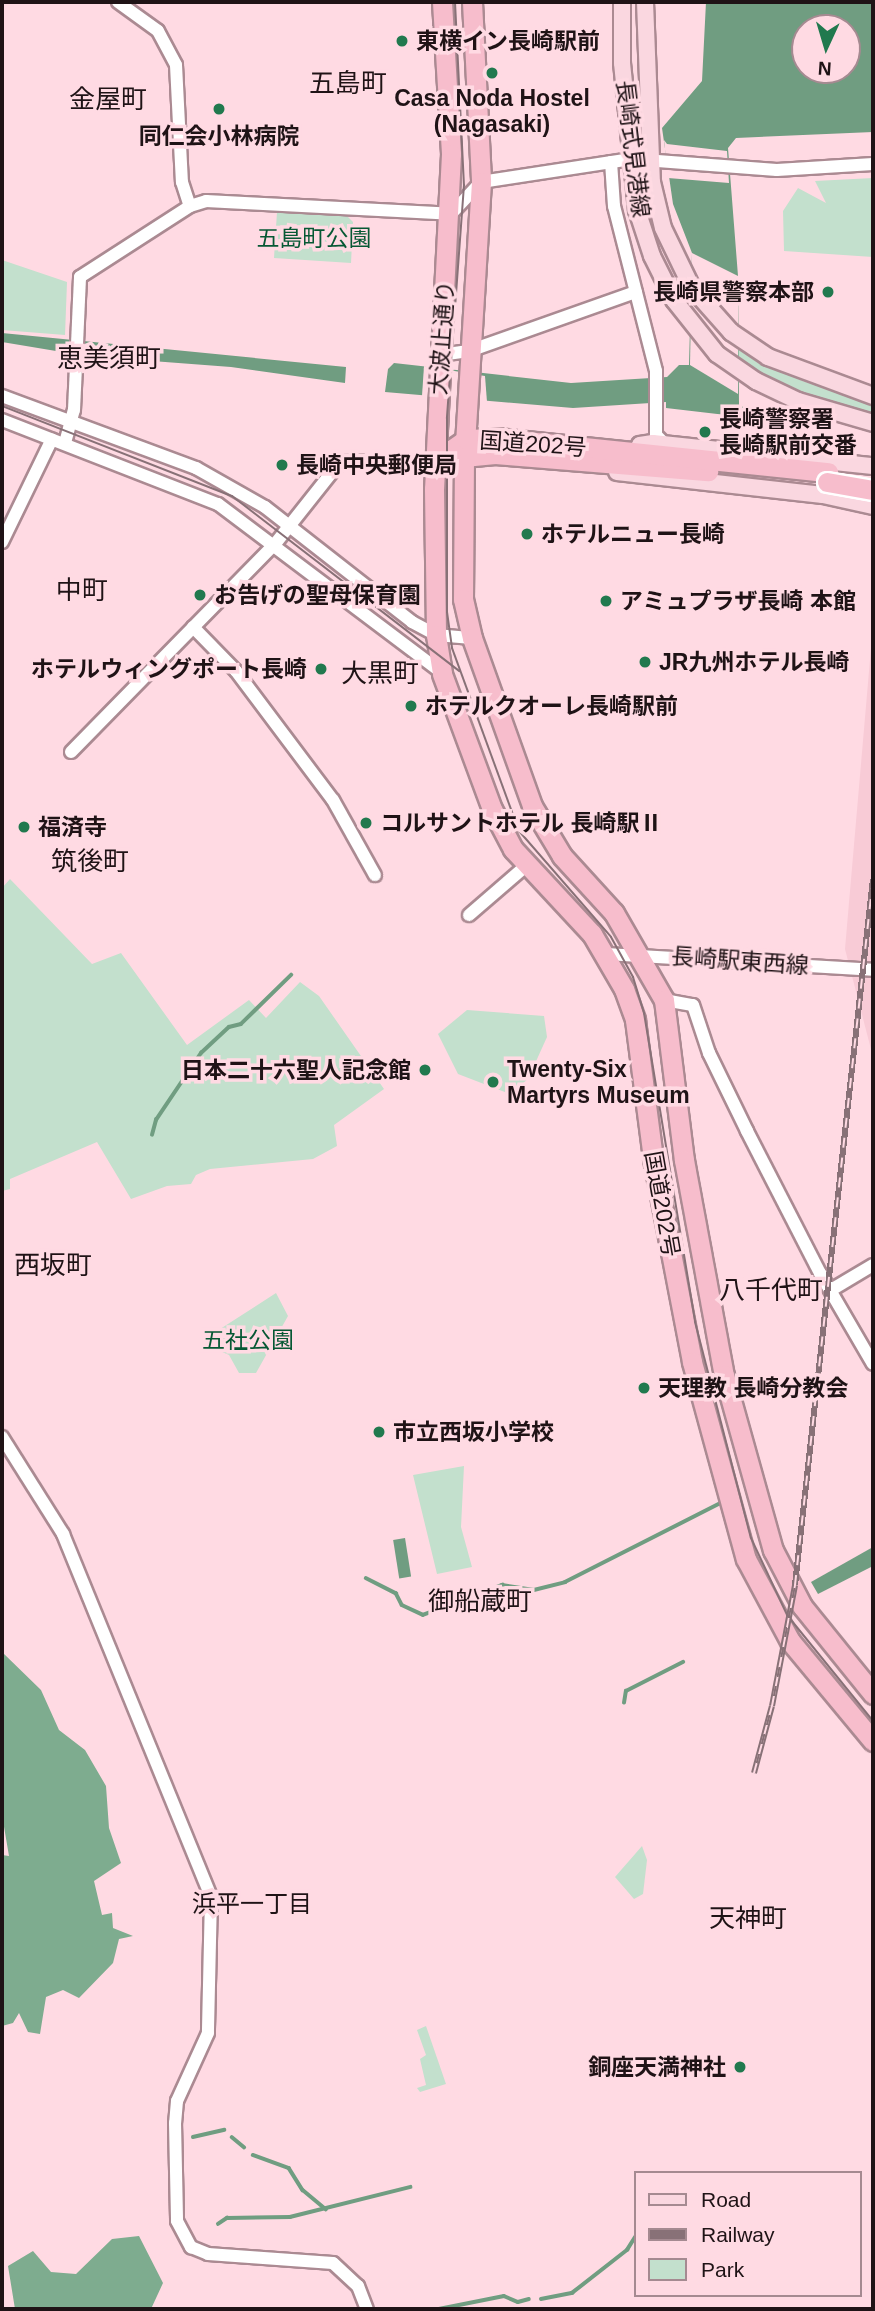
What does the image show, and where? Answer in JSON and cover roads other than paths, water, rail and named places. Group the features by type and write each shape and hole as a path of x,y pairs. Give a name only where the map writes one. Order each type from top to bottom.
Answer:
{"highway":[{"name":"大波止通り","path":"442,2 449,71 451,214 435,461 436,635 442,674"},
{"name":"大波止通り","path":"472,2 481,182 465,448 463,598 472,638"},
{"name":"国道202号","path":"435,461 465,448 655,450 828,477 870,500"},
{"name":"国道202号","path":"465,448 608,467 655,450"},
{"name":"国道202号","path":"655,450 682,474 828,477 871,470"},
{"name":"国道202号","path":"472,638 532,806 562,856 614,912 640,953 664,1000 684,1160 724,1375 769,1537 802,1606 873,1694"},
{"name":"国道202号","path":"442,674 492,809 513,849 606,954 635,1020 676,1284 725,1491 746,1559 790,1641 873,1741"}],"main road":[{"name":"長崎式見港線","path":"622,2 631,159 638,210 662,278 717,354 756,382 798,401 873,423"},
{"name":"長崎式見港線","path":"645,2 663,228 674,256 715,316 768,357 873,396"},
{"path":"655,450 805,458 855,466 856,495 841,499"},
{"path":"805,458 871,470"},
{"path":"608,467 608,470 682,474 841,499 870,500 862,470 871,470"}],"street":[{"path":"118,2 158,31 176,65 182,181 190,206"},
{"path":"2,542 72,422 80,277 190,206 206,201 451,214 481,182 631,159 778,170 873,164"},
{"path":"611,162 614,206 656,372 655,450"},
{"path":"440,360 469,360 636,292"},
{"path":"2,396 196,468 290,526 412,622 436,635 472,638"},
{"path":"2,420 218,504 406,642 442,674"},
{"path":"71,752 275,544 340,462 435,461"},
{"path":"412,622 436,612"},
{"path":"193,627 236,671 334,800 375,875"},
{"path":"469,915 528,864"},
{"name":"長崎駅東西線","path":"606,954 640,953 873,970"},
{"path":"664,1000 693,1005 709,1053 741,1120 873,1364"},
{"path":"831,1290 873,1265"},
{"path":"2,1437 63,1534 211,1897 208,2033 177,2101 177,2221 191,2247 208,2254 333,2263 358,2286 367,2309"}],"waterway":[{"path":"152,1135 156,1120 201,1053 229,1027 241,1024 291,975"},
{"path":"366,1578 396,1593 402,1605 423,1615 502,1585 534,1590 565,1582 721,1503"},
{"path":"624,1703 626,1691 683,1662"},
{"path":"193,2137 224,2130"},
{"path":"232,2137 244,2147"},
{"path":"253,2155 289,2168 303,2190 326,2209"},
{"path":"218,2224 227,2218 290,2217 410,2187"},
{"path":"541,2299 572,2293 627,2250 634,2239"},
{"path":"439,2309 504,2296 518,2302 529,2299"}],"tram line":[{"path":"455,2 464,185 447,418 447,612 452,648 519,831 611,937 633,977 644,1013 695,1322 751,1538 787,1615 873,1721"},
{"path":"2,406 232,496 459,671"}],"railway":[{"path":"754,1773 772,1706 795,1585 873,879"}],"place":[{"name":"東横イン長崎駅前","path":"402,41"},
{"name":"Casa Noda Hostel (Nagasaki)","path":"492,73"},
{"name":"同仁会小林病院","path":"219,109"},
{"name":"長崎県警察本部","path":"828,292"},
{"name":"長崎警察署 長崎駅前交番","path":"705,432"},
{"name":"長崎中央郵便局","path":"282,465"},
{"name":"ホテルニュー長崎","path":"527,534"},
{"name":"お告げの聖母保育園","path":"200,595"},
{"name":"アミュプラザ長崎 本館","path":"606,601"},
{"name":"JR九州ホテル長崎","path":"645,662"},
{"name":"ホテルウィングポート長崎","path":"321,669"},
{"name":"ホテルクオーレ長崎駅前","path":"411,706"},
{"name":"コルサントホテル 長崎駅Ⅱ","path":"366,823"},
{"name":"福済寺","path":"24,827"},
{"name":"日本二十六聖人記念館","path":"425,1070"},
{"name":"Twenty-Six Martyrs Museum","path":"493,1082"},
{"name":"天理教 長崎分教会","path":"644,1388"},
{"name":"市立西坂小学校","path":"379,1432"},
{"name":"銅座天満神社","path":"740,2067"}],"district":[{"name":"五島町","path":"348,84"},
{"name":"金屋町","path":"108,100"},
{"name":"恵美須町","path":"109,359"},
{"name":"中町","path":"82,591"},
{"name":"大黒町","path":"380,674"},
{"name":"筑後町","path":"90,862"},
{"name":"西坂町","path":"53,1266"},
{"name":"八千代町","path":"771,1291"},
{"name":"御船蔵町","path":"480,1602"},
{"name":"浜平一丁目","path":"252,1904"},
{"name":"天神町","path":"748,1919"}],"park label":[{"name":"五島町公園","path":"314,238"},
{"name":"五社公園","path":"248,1340"}]}
